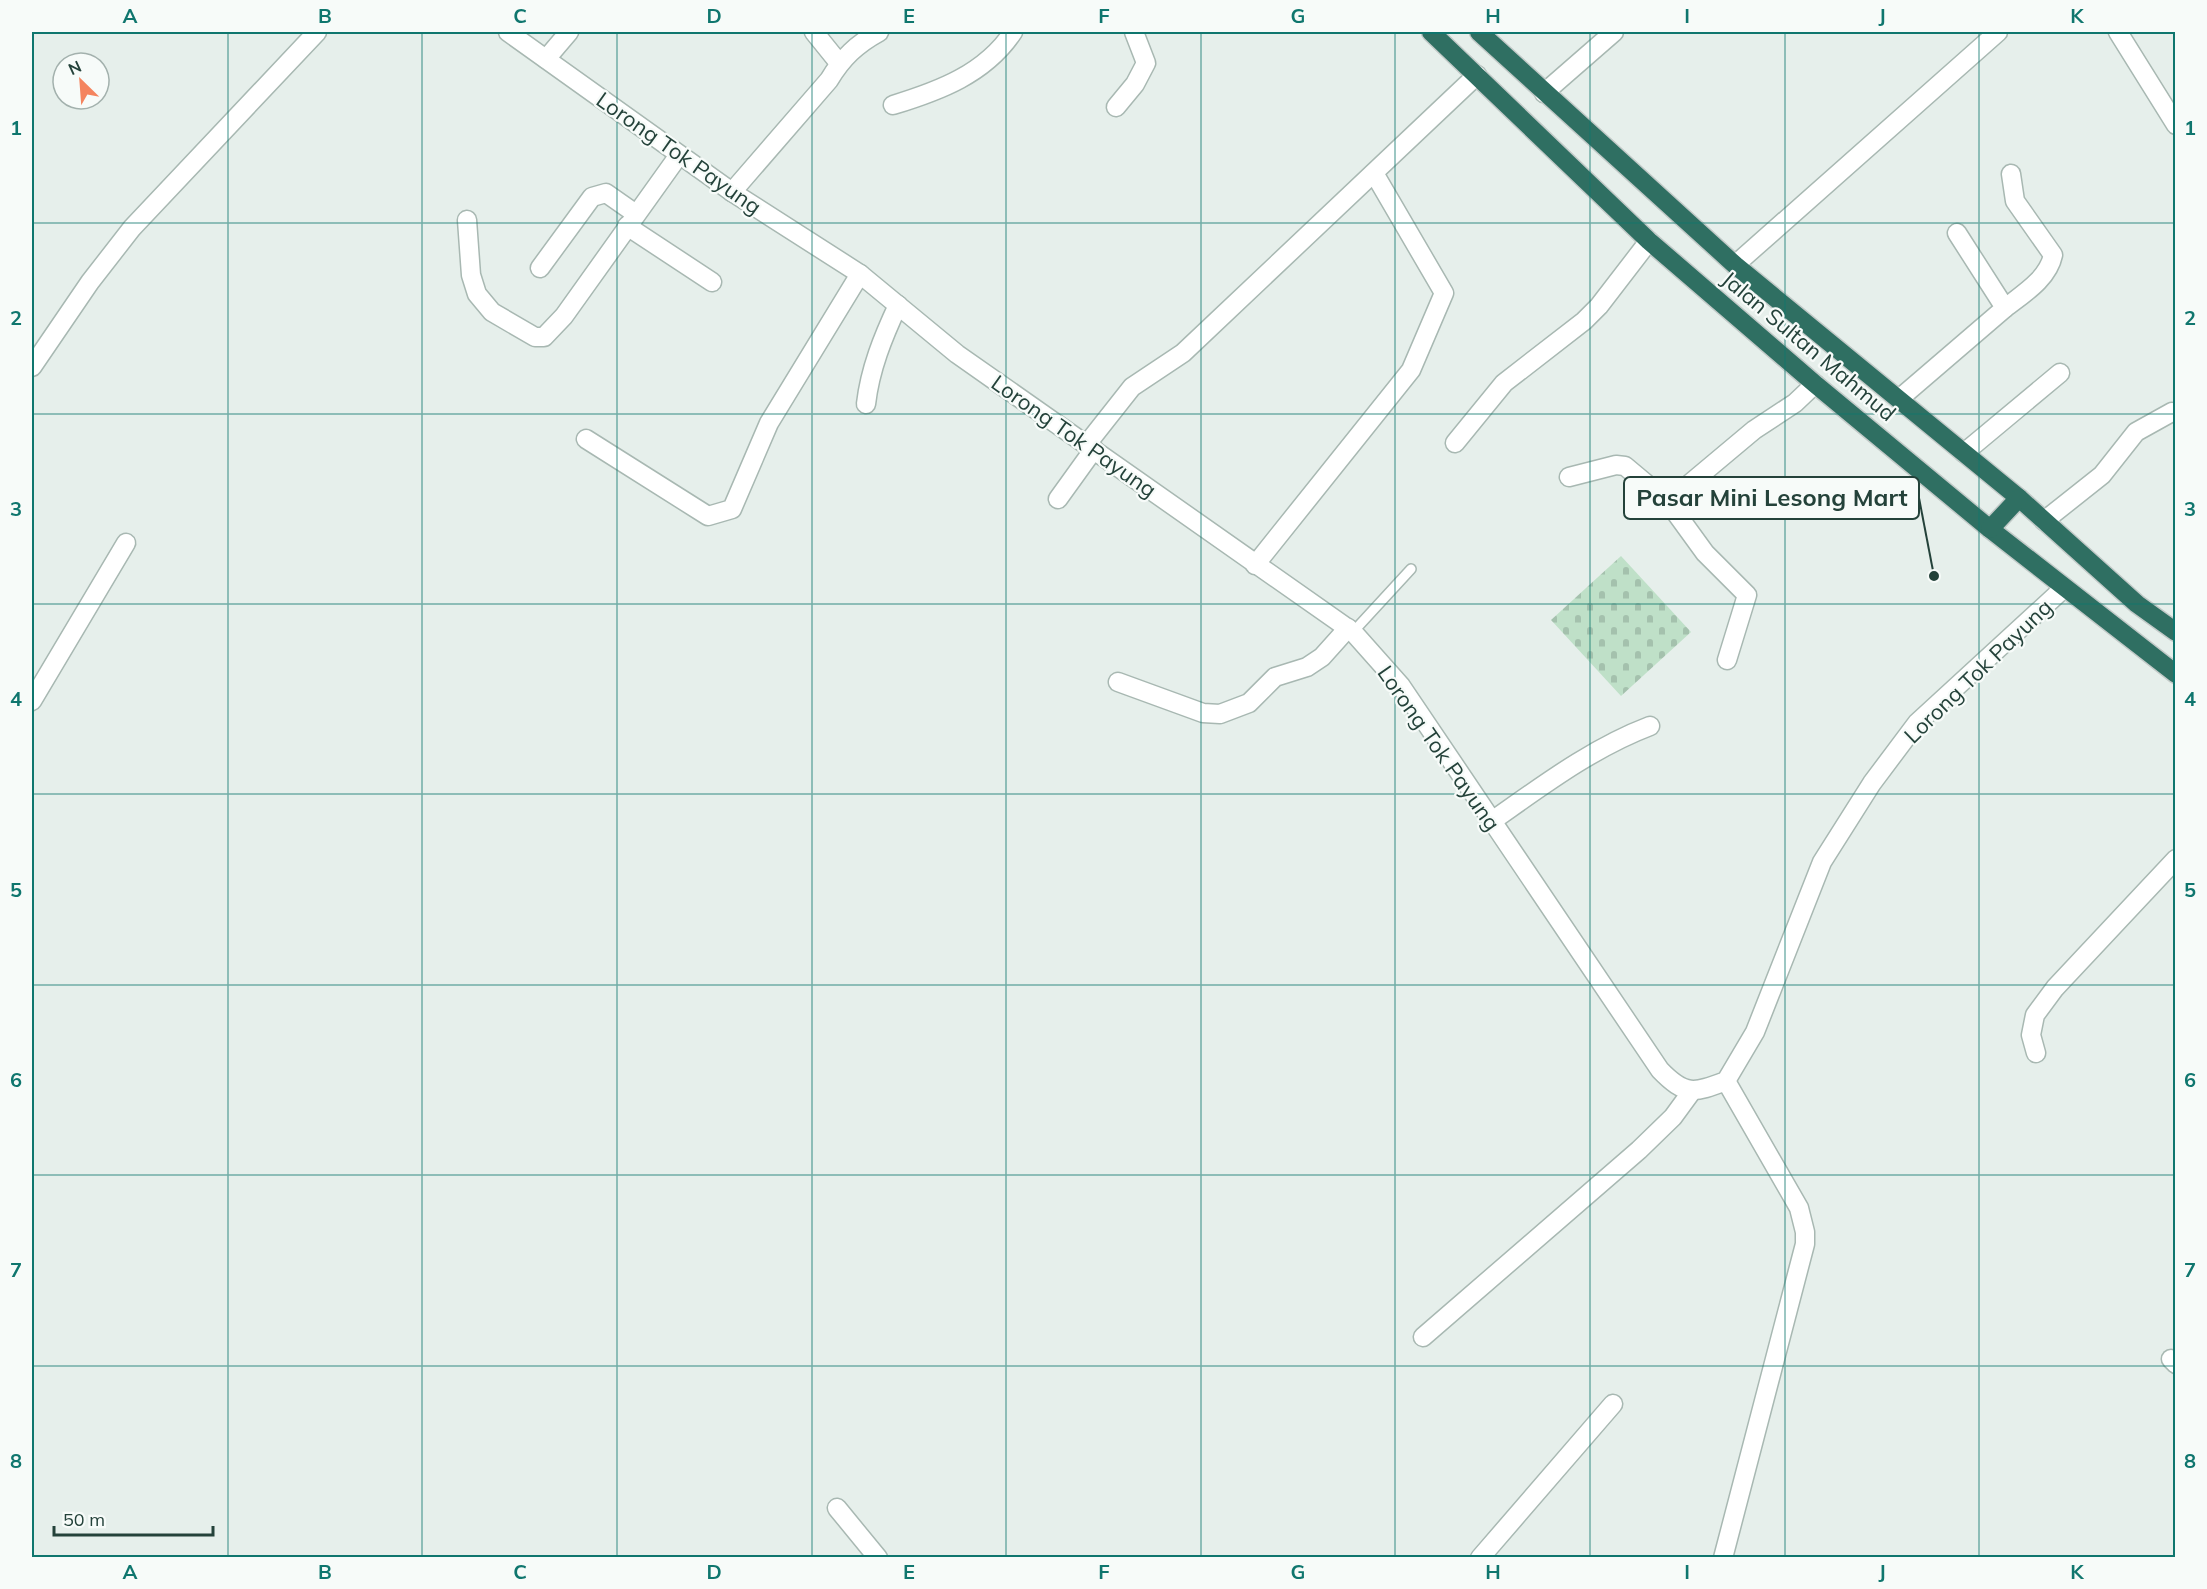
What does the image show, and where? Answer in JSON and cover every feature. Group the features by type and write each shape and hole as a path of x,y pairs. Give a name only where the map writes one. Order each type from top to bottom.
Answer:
{"highway":[{"name":"Jalan Sultan Mahmud","path":"1431,32 1649,241 1815,384 1990,529 2175,674"},
{"name":"Jalan Sultan Mahmud","path":"1479,32 1736,265 2019,498 2137,604 2175,632"},
{"path":"1990,529 2019,498"}],"street":[{"path":"32,367 90,282 132,228 317,32"},
{"name":"Lorong Tok Payung","path":"508,32 732,192 860,274 957,354 1350,630 1401,686 1660,1070 1674,1085 1692,1091"},
{"path":"546,59 569,32"},
{"path":"814,32 839,63"},
{"path":"732,192 829,80 839,63 859,44 879,32"},
{"path":"893,105 946,88 996,55 1013,32"},
{"path":"1116,107 1135,84 1146,63 1134,32"},
{"path":"1544,93 1614,32"},
{"path":"1736,265 1998,32"},
{"path":"2118,32 2175,125"},
{"path":"1058,499 1132,387 1183,353 1478,75"},
{"path":"467,220 471,275 477,294 492,312 535,337 544,337 564,316 679,155"},
{"path":"1255,565 1411,370 1444,293 1374,173"},
{"path":"1899,399 2034,286 2051,264 2053,255 2015,201 2011,174"},
{"path":"540,268 592,197 606,193 631,220 712,282"},
{"path":"1958,234 2005,308"},
{"path":"1455,443 1504,383 1584,321 1599,306 1649,241"},
{"path":"586,440 708,516 732,509 769,423 860,274"},
{"path":"866,404 868,386 884,337 898,305"},
{"path":"1964,453 2060,373"},
{"path":"1668,502 1754,430 1795,403 1815,384"},
{"path":"2044,521 2102,475 2136,432 2172,412"},
{"path":"1569,477 1616,465 1625,466 1668,502 1705,553 1747,595 1727,660"},
{"path":"32,701 126,543"},
{"name":"Lorong Tok Payung","path":"1726,1081 1755,1032 1822,862 1872,783 1917,723 2064,588"},
{"path":"1118,682 1203,712 1220,714 1249,703 1275,677 1307,667 1322,657 1350,630"},
{"path":"1492,821 1582,759 1650,726"},
{"path":"2036,1053 2031,1035 2035,1016 2055,988 2175,859"},
{"path":"1423,1338 1639,1150 1673,1117 1692,1091 1726,1081 1799,1208 1805,1232 1805,1244 1723,1557"},
{"path":"1480,1557 1613,1404"},
{"path":"837,1508 878,1557"}],"lane":[{"path":"1350,630 1411,569"}],"green space":[{"path":"1621,556 1691,632 1621,696 1551,620"}],"place":[{"name":"Pasar Mini Lesong Mart","path":"1934,576"}]}
